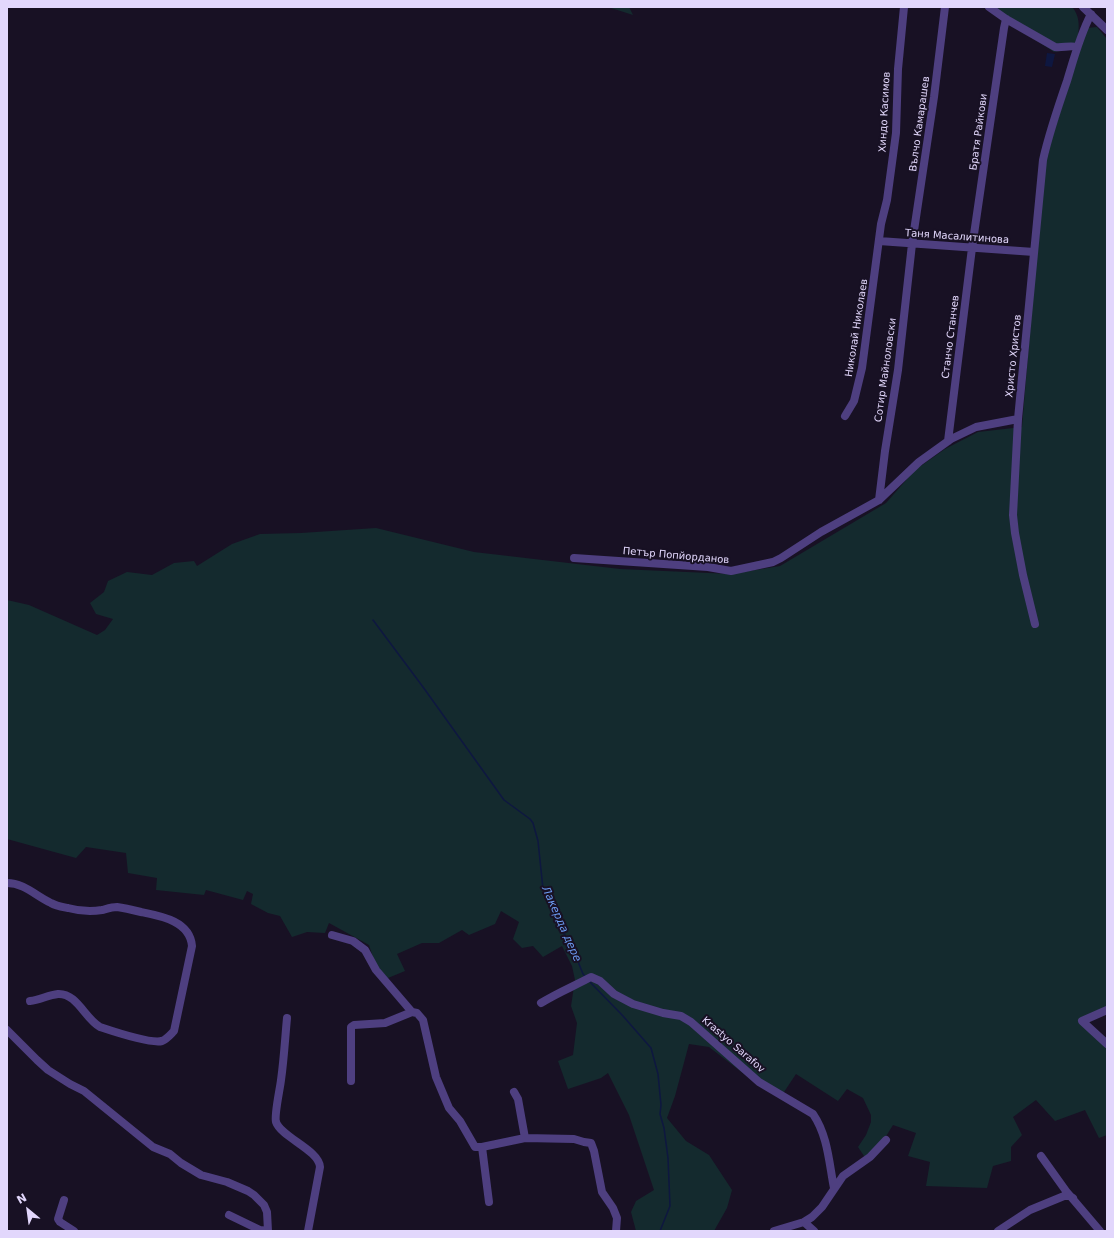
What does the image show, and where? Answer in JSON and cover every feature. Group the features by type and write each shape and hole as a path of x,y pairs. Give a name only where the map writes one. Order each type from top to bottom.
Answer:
{"street":[{"name":"Хиндо Касимов","path":"879,241 881,224 887,200 896,133 898,69 904,7"},
{"name":"Вълчо Камарашев","path":"912,244 934,97 945,7"},
{"path":"989,7 1006,19 1055,47 1077,47"},
{"path":"1083,7 1107,30"},
{"name":"Христо Христов","path":"1036,624 1023,575 1015,533 1014,515 1018,419 1043,160 1077,47 1084,27 1091,14"},
{"name":"Братя Райкови","path":"972,248 1006,19"},
{"name":"Таня Масалитинова","path":"879,241 1034,252"},
{"name":"Николай Николаев","path":"845,416 854,401 862,368 879,241"},
{"name":"Сотир Майноловски","path":"879,500 898,370 912,244"},
{"name":"Станчо Станчев","path":"948,441 972,248"},
{"name":"Петър Попйорданов","path":"574,558 708,567 732,571 773,562 827,528 879,500 919,462 948,441 976,427 1018,419"},
{"path":"7,883 14,883 28,889 52,904 73,910 86,911 115,907 159,916 171,920 187,931 192,940 189,962 174,1031 169,1037 160,1041 149,1040 100,1027 93,1023 78,1004 66,995 53,995 30,1001"},
{"path":"332,935 353,941 365,950 376,970 412,1012 417,1013 424,1022 436,1077 449,1108 460,1121 475,1147 482,1147 525,1138 574,1139 591,1143 602,1192 613,1208 617,1218 616,1231"},
{"name":"Krastyo Sarafov","path":"541,1003 553,995 569,989 587,979 600,981 614,994 633,1004 659,1012 680,1016 691,1022 759,1082 813,1114 825,1140 834,1188"},
{"path":"1106,1008 1082,1021 1107,1044"},
{"path":"351,1081 351,1027 354,1025 385,1023 412,1012"},
{"path":"287,1018 276,1120 280,1128 318,1160 320,1168 308,1231"},
{"path":"7,1030 36,1060 48,1070 84,1091 153,1147 170,1154 200,1175 227,1182 254,1195 264,1205 267,1212 268,1231 260,1230 229,1215"},
{"path":"514,1092 518,1099 525,1138"},
{"path":"774,1231 804,1222 822,1207 843,1176 870,1157 886,1140"},
{"path":"482,1147 489,1202"},
{"path":"1041,1156 1066,1190 1100,1231"},
{"path":"998,1231 1030,1210 1064,1196 1070,1196 1073,1198"},
{"path":"64,1200 58,1219 74,1231"},
{"path":"804,1222 814,1231"}],"green space":[{"path":"608,7 629,7 633,15"},
{"path":"988,7 1072,7 1077,16 1079,26 1075,48 1054,52"},
{"path":"1097,27 1107,39 1107,1003 1105,1011 1082,1021 1107,1044 1107,1135 1099,1138 1085,1110 1055,1121 1036,1100 1013,1117 1022,1135 1011,1147 1011,1161 993,1166 987,1188 926,1186 930,1162 908,1156 916,1133 893,1125 880,1146 866,1159 858,1147 866,1135 871,1122 871,1115 863,1098 847,1089 838,1101 796,1074 780,1098 748,1077 709,1047 689,1044 675,1096 667,1118 686,1141 709,1155 732,1190 727,1208 714,1231 636,1231 631,1212 636,1201 654,1190 629,1115 608,1073 601,1078 568,1089 558,1061 573,1055 577,1023 571,1006 575,980 572,966 562,946 543,957 533,946 522,948 513,939 519,922 501,911 495,924 469,935 462,930 439,943 422,943 397,954 405,971 388,978 376,966 369,945 329,923 325,933 307,932 292,937 280,916 268,913 251,904 253,894 247,891 243,900 206,890 204,895 156,890 157,878 128,873 126,853 86,847 76,858 7,839 7,600 29,605 97,635 105,630 113,619 96,614 90,603 104,592 108,581 127,572 152,575 174,563 194,561 197,566 232,544 260,534 376,528 474,552 620,569 731,574 780,566 886,503 915,470 945,449 978,432 1022,427 1044,163 1087,28"}],"water":[{"path":"1047,53 1055,54 1052,67 1045,66"}],"waterway":[{"name":"Лакерда дере","path":"373,620 504,800 530,819 533,823 538,841 543,889 559,925 573,949 585,976"},
{"name":"Лакерда дере","path":"590,982 651,1048 658,1074 661,1105 660,1114 664,1128 668,1158 670,1206 660,1231"}]}
